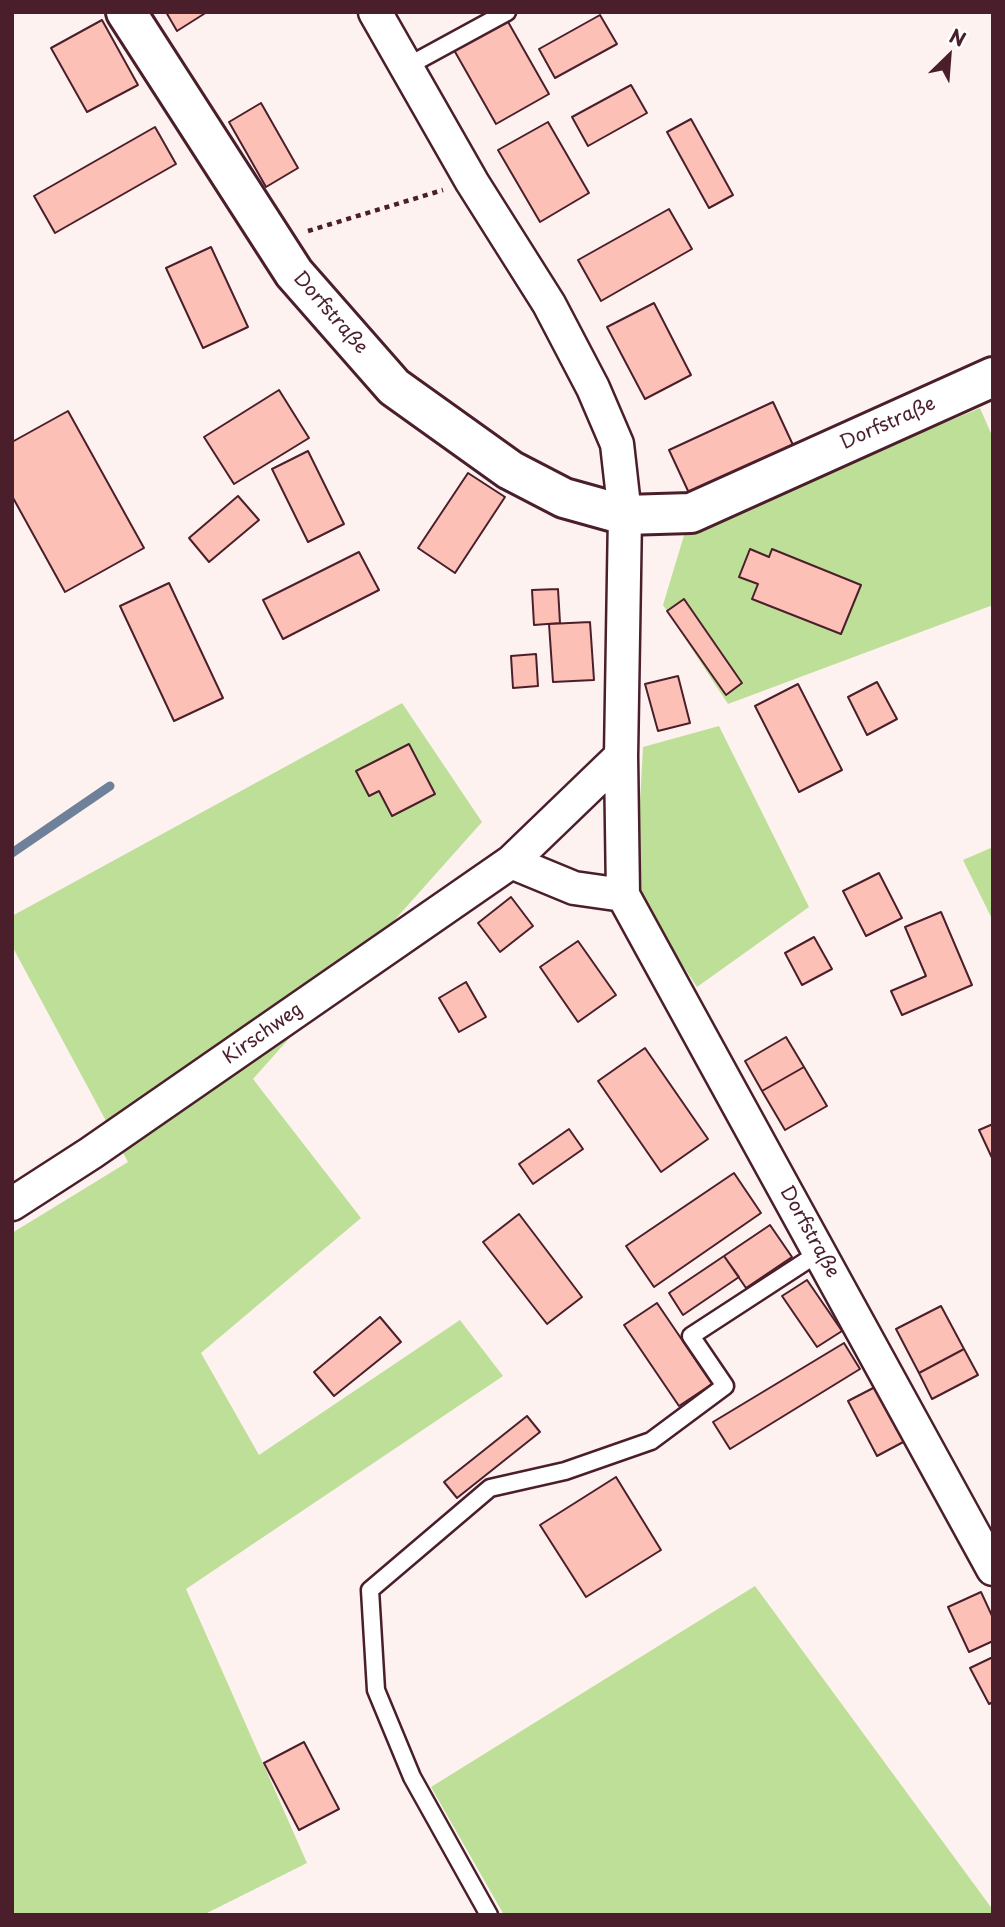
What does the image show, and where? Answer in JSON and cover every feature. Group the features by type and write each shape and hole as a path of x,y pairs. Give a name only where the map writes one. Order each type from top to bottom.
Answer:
{"street":[{"name":"Dorfstraße","path":"126,12 294,273 394,387 510,470 564,498 625,515 691,513 993,377"},
{"name":"Dorfstraße","path":"374,12 472,182 549,304 593,388 617,444 625,515 621,756 623,895 993,1569"},
{"path":"621,756 511,862 574,888 623,895"},
{"name":"Kirschweg","path":"12,1204 91,1153 511,862"}],"lane":[{"path":"406,67 507,12"},
{"path":"489,1915 412,1777 376,1690 370,1590 490,1488 565,1471 651,1441 725,1386 691,1336 820,1252"}],"path":[{"path":"273,241 472,182"}],"green space":[{"path":"980,408 993,438 993,605 728,704 663,605 685,532"},
{"path":"402,703 482,822 253,1079 361,1218 201,1353 259,1455 460,1320 503,1376 186,1589 307,1863 203,1915 12,1915 12,1233 128,1162 12,946 12,916"},
{"path":"719,726 809,907 697,987 635,893 643,747"},
{"path":"993,847 993,921 963,860"},
{"path":"755,1586 993,1910 993,1915 504,1915 431,1787"}],"building":[{"path":"166,12 207,12 177,31"},
{"path":"600,15 617,44 555,78 539,49"},
{"path":"102,20 138,85 87,112 51,48"},
{"path":"507,20 549,94 496,124 454,50"},
{"path":"631,85 647,113 588,146 572,117"},
{"path":"261,103 298,168 266,187 229,122"},
{"path":"691,119 733,195 709,208 667,132"},
{"path":"548,122 589,193 540,222 498,150"},
{"path":"155,127 176,164 55,233 34,196"},
{"path":"669,209 692,249 601,301 578,260"},
{"path":"211,247 248,327 203,348 166,268"},
{"path":"654,303 691,375 645,399 607,327"},
{"path":"279,390 309,438 234,484 204,437"},
{"path":"773,402 793,445 689,493 669,450"},
{"path":"68,411 144,548 65,592 12,496 12,442"},
{"path":"308,451 344,524 308,542 272,469"},
{"path":"468,473 505,497 455,573 418,548"},
{"path":"238,496 259,520 209,562 189,538"},
{"path":"750,549 769,557 772,549 861,585 841,634 752,599 758,584 739,577"},
{"path":"359,552 379,590 283,639 263,600"},
{"path":"169,583 223,698 174,721 120,606"},
{"path":"558,589 560,623 534,625 532,590"},
{"path":"684,599 742,683 726,695 667,611"},
{"path":"590,622 594,680 553,682 549,624"},
{"path":"536,654 538,686 513,688 511,656"},
{"path":"678,676 690,723 658,731 645,684"},
{"path":"877,682 897,719 867,735 848,697"},
{"path":"798,684 842,770 799,792 755,706"},
{"path":"409,744 435,794 392,816 379,791 369,796 356,771"},
{"path":"879,873 902,918 866,936 843,891"},
{"path":"511,897 533,926 500,952 478,923"},
{"path":"941,912 972,985 902,1015 891,991 926,976 905,927"},
{"path":"814,937 832,969 802,985 785,953"},
{"path":"578,941 616,995 578,1022 540,967"},
{"path":"466,982 486,1017 459,1032 439,998"},
{"path":"786,1037 804,1067 762,1091 745,1061"},
{"path":"645,1048 708,1139 661,1172 598,1081"},
{"path":"804,1067 827,1106 785,1130 762,1091"},
{"path":"993,1124 993,1160 979,1130"},
{"path":"569,1129 583,1149 533,1184 519,1164"},
{"path":"734,1173 761,1213 654,1287 626,1246"},
{"path":"519,1214 582,1297 547,1324 483,1242"},
{"path":"770,1225 792,1257 746,1288 724,1256"},
{"path":"724,1256 739,1277 683,1315 669,1293"},
{"path":"807,1280 842,1331 817,1347 782,1296"},
{"path":"657,1303 712,1384 679,1406 624,1325"},
{"path":"941,1306 964,1349 919,1373 896,1329"},
{"path":"380,1317 401,1342 334,1396 314,1372"},
{"path":"844,1343 860,1369 730,1449 713,1422"},
{"path":"964,1349 978,1375 932,1399 919,1373"},
{"path":"879,1385 907,1440 877,1456 848,1401"},
{"path":"527,1416 540,1432 457,1498 444,1482"},
{"path":"616,1477 661,1550 586,1597 540,1525"},
{"path":"981,1592 993,1618 993,1641 969,1652 948,1607"},
{"path":"993,1657 993,1702 989,1704 970,1668"},
{"path":"304,1742 339,1809 299,1830 264,1763"}],"waterway":[{"path":"12,853 110,786"}]}
